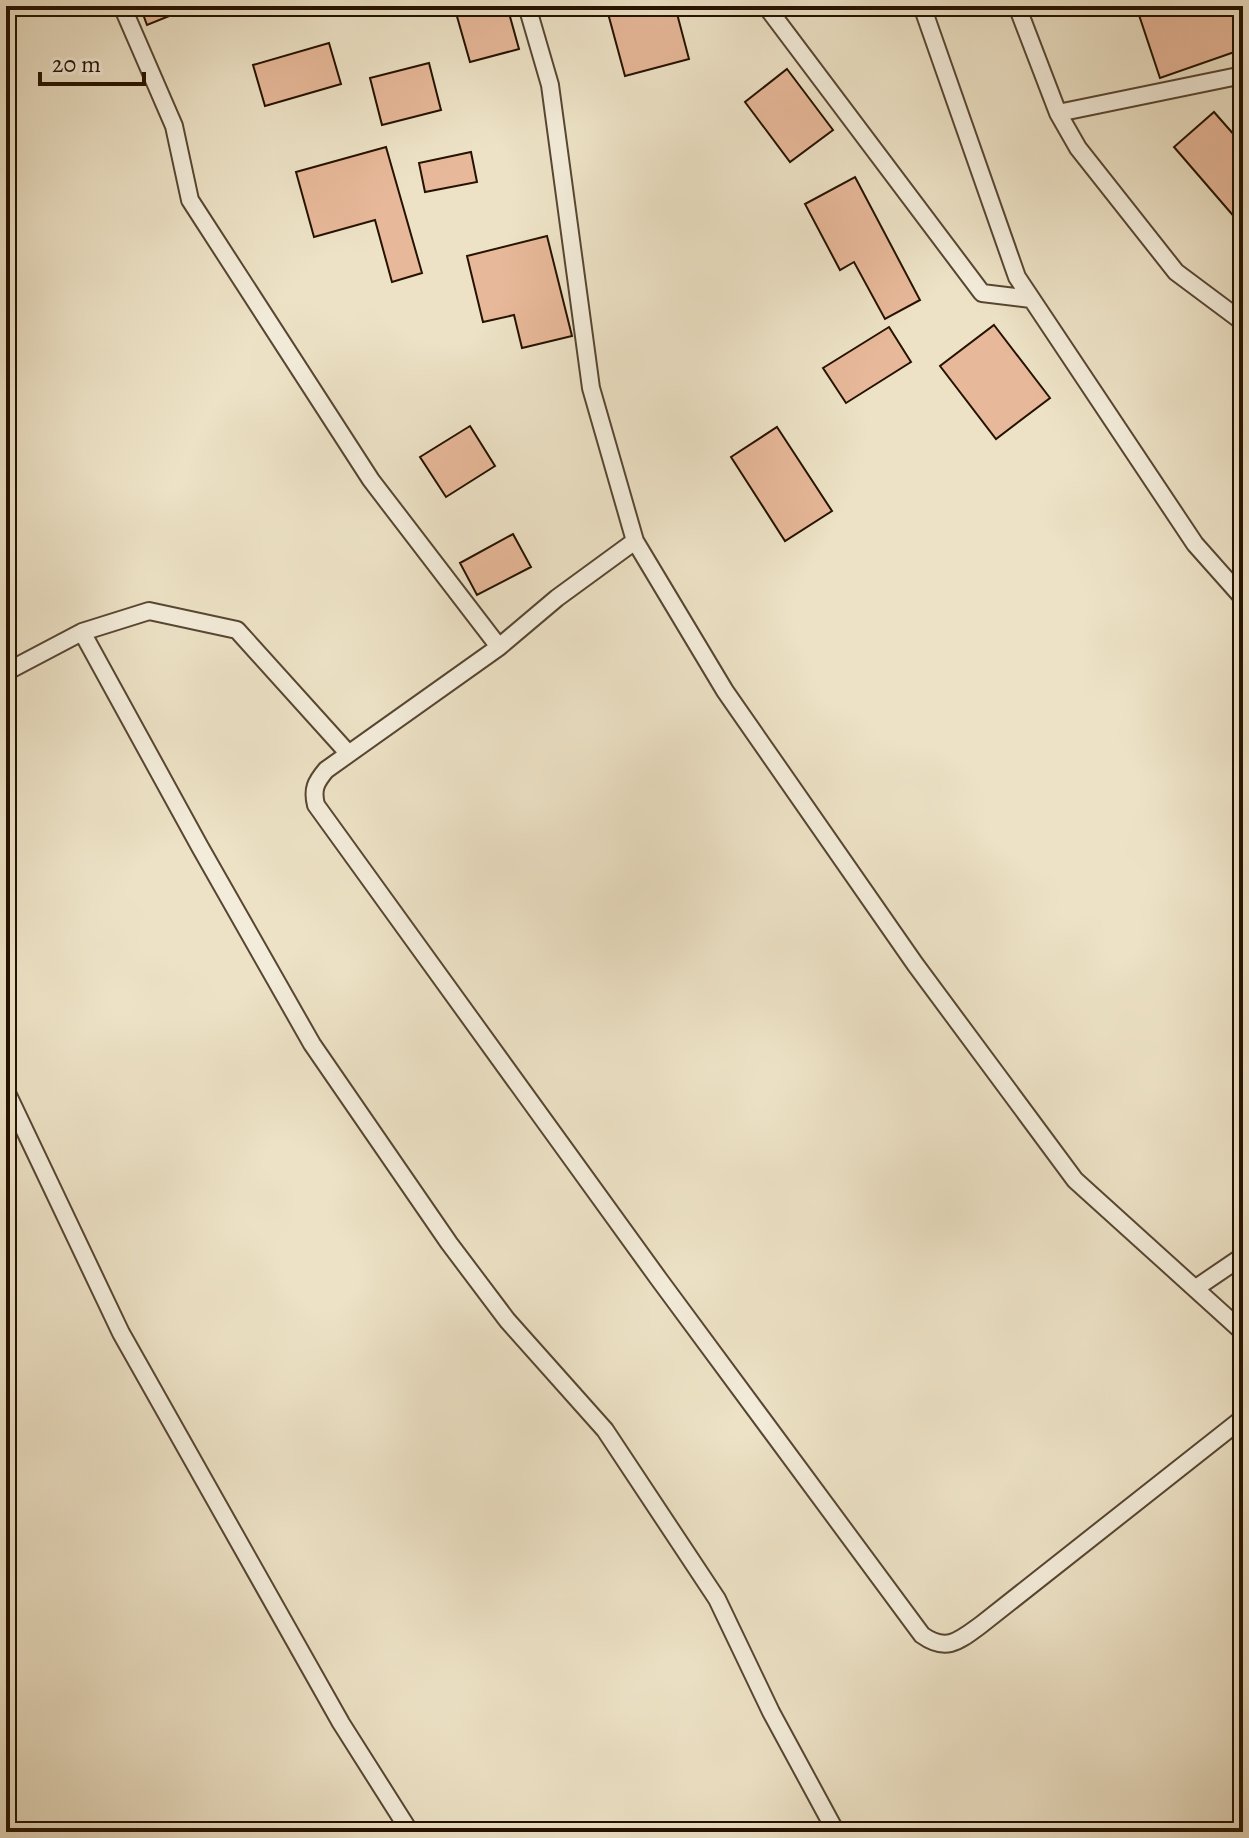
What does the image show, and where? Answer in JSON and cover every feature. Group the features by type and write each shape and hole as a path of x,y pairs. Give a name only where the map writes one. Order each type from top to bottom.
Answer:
{"lane":[{"path":"122,6 174,126 190,200 371,480 499,647"},
{"path":"527,6 550,85 591,388 635,541 725,691 915,964 1075,1180 1243,1332"},
{"path":"766,6 982,293 1031,299"},
{"path":"922,6 1017,277 1195,544 1243,598"},
{"path":"1017,6 1058,113 1078,148 1176,272 1243,322"},
{"path":"1058,113 1243,75"},
{"path":"635,541 557,598 499,647 326,770 313,791 316,805 658,1278 922,1635 933,1643 943,1645 959,1640 1243,1418"},
{"path":"6,672 82,632 149,611 237,630 348,753"},
{"path":"82,632 312,1044 507,1320 605,1430 717,1599 771,1712 836,1832"},
{"path":"6,1091 121,1333 341,1723 410,1832"},
{"path":"1196,1288 1243,1256"}],"building":[{"path":"140,6 194,6 147,25"},
{"path":"243,6 279,6 245,15"},
{"path":"454,6 507,6 519,49 470,62"},
{"path":"606,6 675,6 689,59 625,76"},
{"path":"1136,6 1243,6 1243,49 1160,78"},
{"path":"329,43 341,84 265,106 253,65"},
{"path":"429,63 441,110 382,125 370,78"},
{"path":"787,69 833,130 790,162 745,102"},
{"path":"1214,112 1243,145 1243,227 1174,147"},
{"path":"386,147 422,273 392,282 375,220 314,237 296,172"},
{"path":"471,152 477,182 425,192 419,163"},
{"path":"855,177 920,300 885,319 854,262 840,270 805,204"},
{"path":"547,236 572,336 522,348 514,315 483,322 467,256"},
{"path":"994,325 1050,398 996,439 940,366"},
{"path":"889,327 911,362 846,403 823,368"},
{"path":"470,426 495,466 446,497 420,457"},
{"path":"777,427 832,511 785,541 731,457"},
{"path":"513,534 531,567 477,595 460,563"}]}
